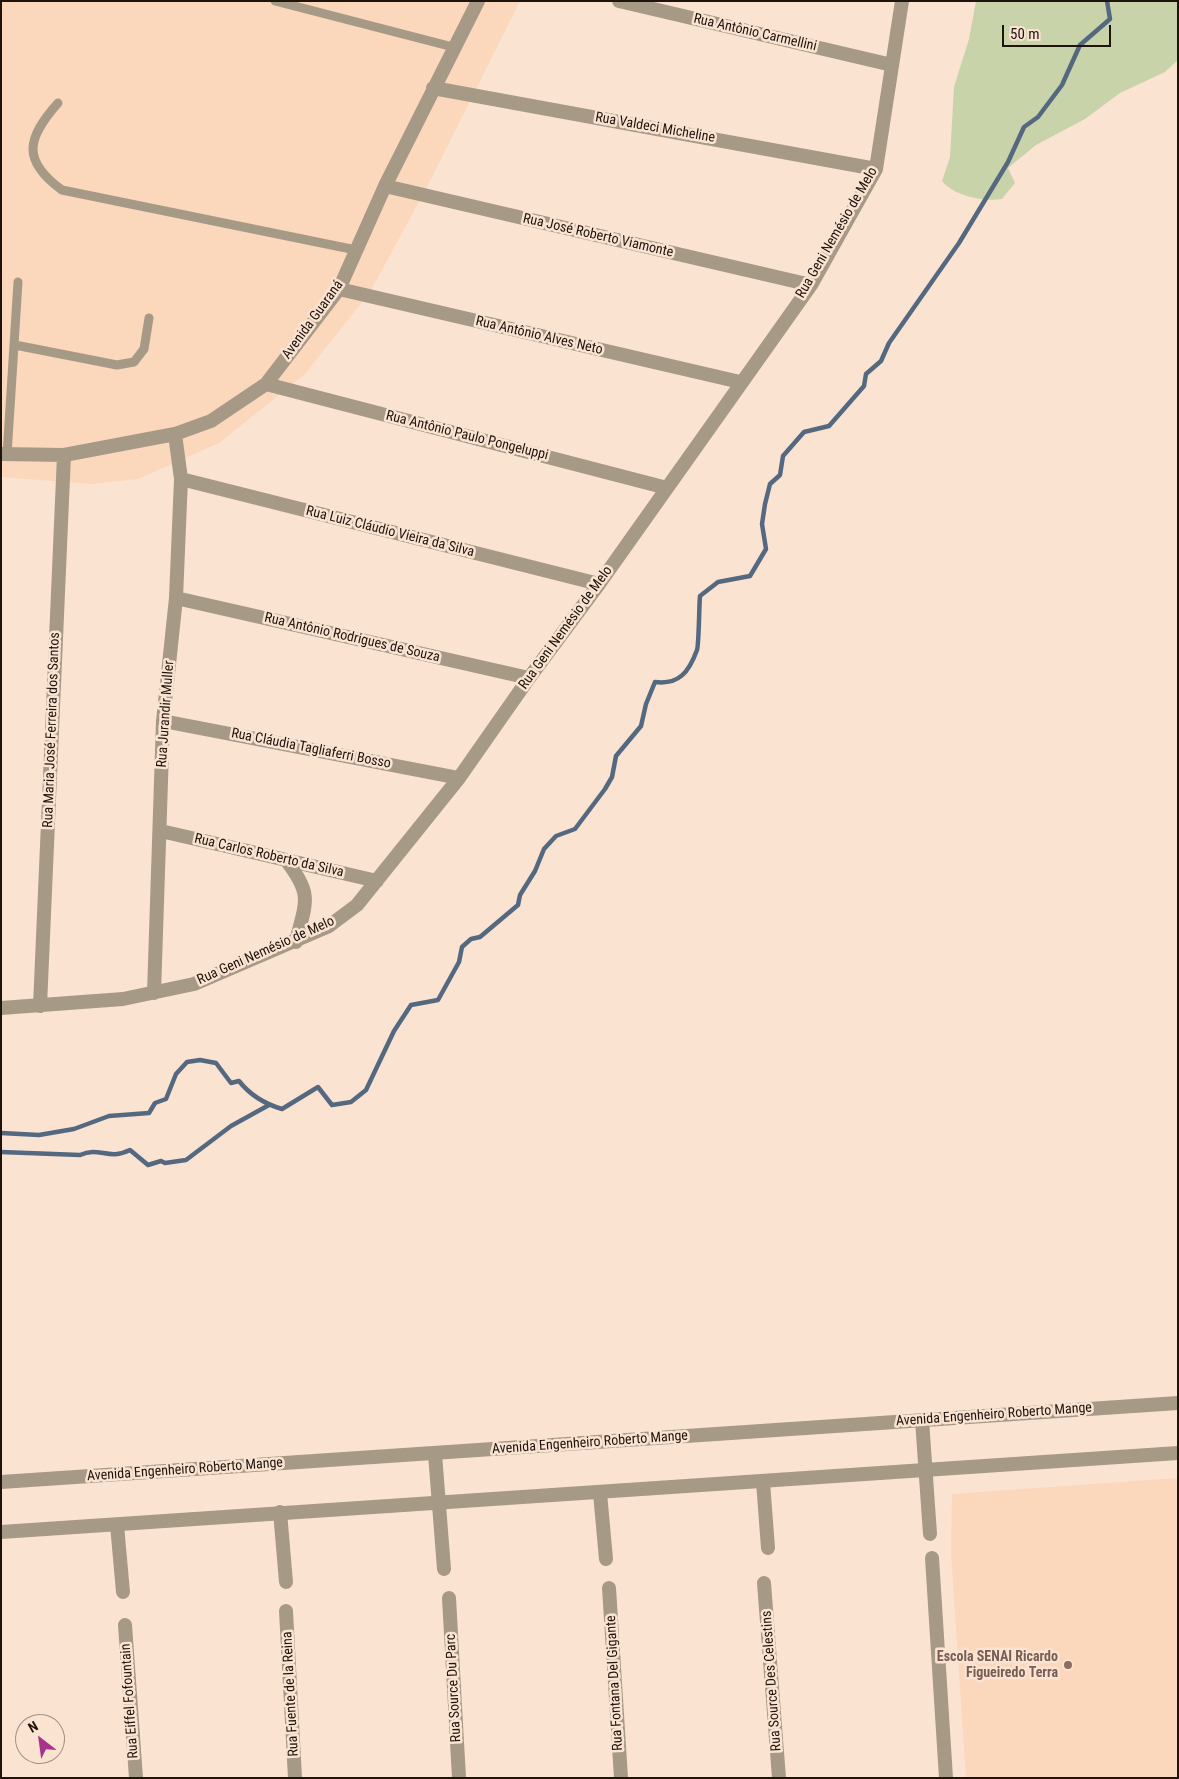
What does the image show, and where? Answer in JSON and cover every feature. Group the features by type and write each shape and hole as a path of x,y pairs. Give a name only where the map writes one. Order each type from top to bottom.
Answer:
{"street":[{"name":"Avenida Guaraná","path":"4,454 64,455 175,434 211,421 266,384 339,289 385,186 453,47 478,1"},
{"name":"Rua Antônio Carmellini","path":"619,1 892,65"},
{"name":"Rua Geni Nemésio de Melo","path":"1,1008 122,999 194,984 296,942 343,917 357,905 459,778 811,285 876,169 902,1"},
{"name":"Rua Valdeci Micheline","path":"433,88 876,169"},
{"name":"Rua José Roberto Viamonte","path":"385,186 811,285"},
{"name":"Rua Antônio Alves Neto","path":"339,289 740,382"},
{"name":"Rua Antônio Paulo Pongeluppi","path":"266,384 667,488"},
{"name":"Rua Jurandir Muller","path":"154,993 161,832 163,721 176,598 181,479 175,434"},
{"name":"Rua Maria José Ferreira dos Santos","path":"40,1006 64,455"},
{"name":"Rua Luiz Cláudio Vieira da Silva","path":"181,479 599,584"},
{"name":"Rua Antônio Rodrigues de Souza","path":"176,598 529,678"},
{"name":"Rua Cláudia Tagliaferri Bosso","path":"163,721 459,778"},
{"name":"Rua Carlos Roberto da Silva","path":"161,832 376,881"},
{"path":"286,860 301,880 305,893 305,907 296,942"},
{"name":"Avenida Engenheiro Roberto Mange","path":"1,1482 1178,1403"},
{"path":"922,1420 930,1534"},
{"path":"1,1532 439,1501 600,1493 1178,1453"},
{"path":"435,1454 444,1569"},
{"path":"763,1482 768,1548"},
{"path":"600,1493 606,1559"},
{"path":"280,1512 286,1582"},
{"path":"118,1525 123,1592"},
{"path":"932,1558 946,1778"},
{"name":"Rua Source Des Celestins","path":"764,1583 779,1778"},
{"name":"Rua Fontana Del Gigante","path":"610,1588 621,1778"},
{"name":"Rua Source Du Parc","path":"449,1598 459,1778"},
{"name":"Rua Fuente de la Reina","path":"286,1611 296,1778"},
{"name":"Rua Eiffel Fofountain","path":"125,1625 136,1778"}],"lane":[{"path":"275,1 453,47"},
{"path":"58,104 40,124 33,145 35,163 46,178 62,190 356,250"},
{"path":"4,454 15,345 18,282"},
{"path":"15,345 117,365 134,362 144,349 149,318"}],"shaded area":[{"path":"1,1 520,1 426,189 370,292 305,374 219,443 138,479 91,484 1,477"},
{"name":"Escola SENAI Ricardo Figueiredo Terra","path":"1178,1478 1178,1778 966,1778 951,1553 952,1494"}],"green space":[{"path":"976,1 1178,1 1178,60 1165,72 1120,93 1085,119 1036,145 1008,168 1015,183 1002,199 987,200 970,197 954,191 942,181 950,157 954,87 969,39"}],"waterway":[{"path":"1,1133 39,1135 74,1129 109,1116 149,1113 155,1103 166,1099 176,1074 187,1062 200,1060 216,1063 231,1083 239,1081 258,1098 282,1109 318,1087 332,1105 351,1102 366,1090 394,1031 411,1005 438,1000 459,962 462,947 471,939 480,937 518,905 520,895 535,871 544,849 556,836 575,829 605,789 612,777 616,756 641,726 646,704 655,682 677,679 687,671 698,646 700,596 718,582 750,576 766,549 762,524 765,504 770,484 780,475 783,456 804,432 829,426 864,386 866,374 881,361 889,343 959,243 1008,162 1024,127 1038,117 1062,85 1080,45 1110,19 1107,1"},
{"path":"1,1152 80,1155 93,1152 116,1154 130,1150 148,1165 161,1161 165,1163 186,1160 231,1126 269,1105"}],"place":[{"name":"Escola SENAI Ricardo Figueiredo Terra","path":"1068,1665"}]}
